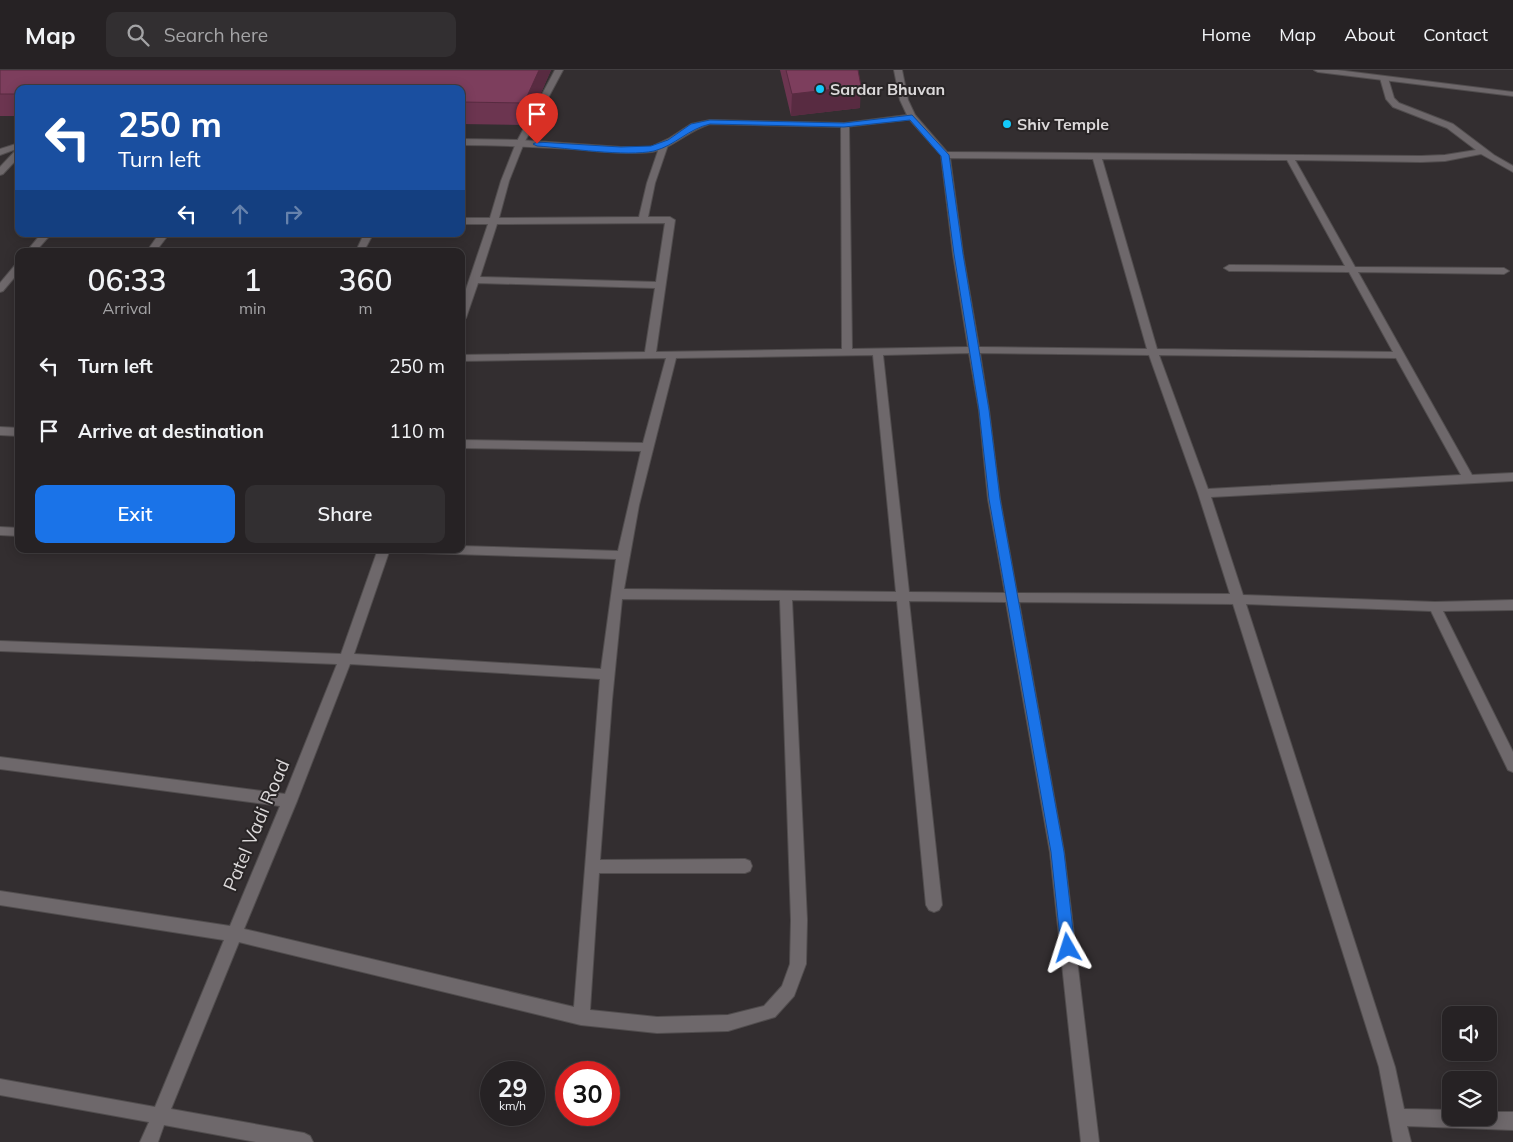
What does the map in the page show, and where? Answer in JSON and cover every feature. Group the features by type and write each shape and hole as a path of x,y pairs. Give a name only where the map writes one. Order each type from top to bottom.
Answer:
{"street":[{"path":"465,307 486,248 505,181 520,143 559,70"},
{"path":"898,70 904,100 912,117 945,155 984,410 994,499 1057,852 1090,1142"},
{"path":"1318,70 1513,94"},
{"path":"1384,78 1390,99 1396,106 1450,126 1483,151 1513,169"},
{"path":"465,142 520,143 621,150 652,149 664,145 694,126 710,122 844,125 912,117"},
{"path":"844,125 847,352"},
{"path":"643,220 651,183 664,145"},
{"path":"0,152 15,146"},
{"path":"945,155 1437,159 1483,151"},
{"path":"0,172 15,156"},
{"path":"1097,157 1153,353 1204,493 1236,599 1387,1067 1402,1142"},
{"path":"1290,159 1469,479"},
{"path":"465,221 670,220 650,355"},
{"path":"34,248 43,237"},
{"path":"153,248 162,237"},
{"path":"1230,268 1504,271"},
{"path":"0,289 15,271"},
{"path":"475,280 661,285"},
{"path":"465,358 974,350 1400,355"},
{"path":"878,351 934,905"},
{"path":"581,1017 606,674 616,594 647,447 661,402 672,354"},
{"path":"0,432 15,432"},
{"path":"465,444 647,447"},
{"path":"1204,493 1513,477"},
{"path":"0,531 15,532"},
{"path":"465,550 623,556"},
{"name":"Patel Vadi Road","path":"149,1142 334,692 383,553"},
{"path":"616,594 1236,599 1435,607 1513,605"},
{"path":"0,898 234,934 581,1017 657,1025 728,1023 769,1012 788,991 798,964 799,920 786,595"},
{"path":"1435,607 1513,766"},
{"path":"0,646 346,658 606,674"},
{"path":"0,763 290,801"},
{"path":"592,867 745,866"},
{"path":"0,1087 304,1142"},
{"path":"1397,1116 1513,1120"}],"building":[{"path":"0,70 539,70 524,103 465,102 465,85 15,85 15,94 0,94"},
{"path":"786,70 858,70 861,86 792,94"}],"place":[{"name":"Sardar Bhuvan","path":"820,89"},
{"name":"Shiv Temple","path":"1007,124"}],"route":[{"path":"537,144 621,150 652,149 664,145 694,126 710,122 844,125 912,117 945,155 958,254 984,410 994,499 1057,852 1068,948"}]}
